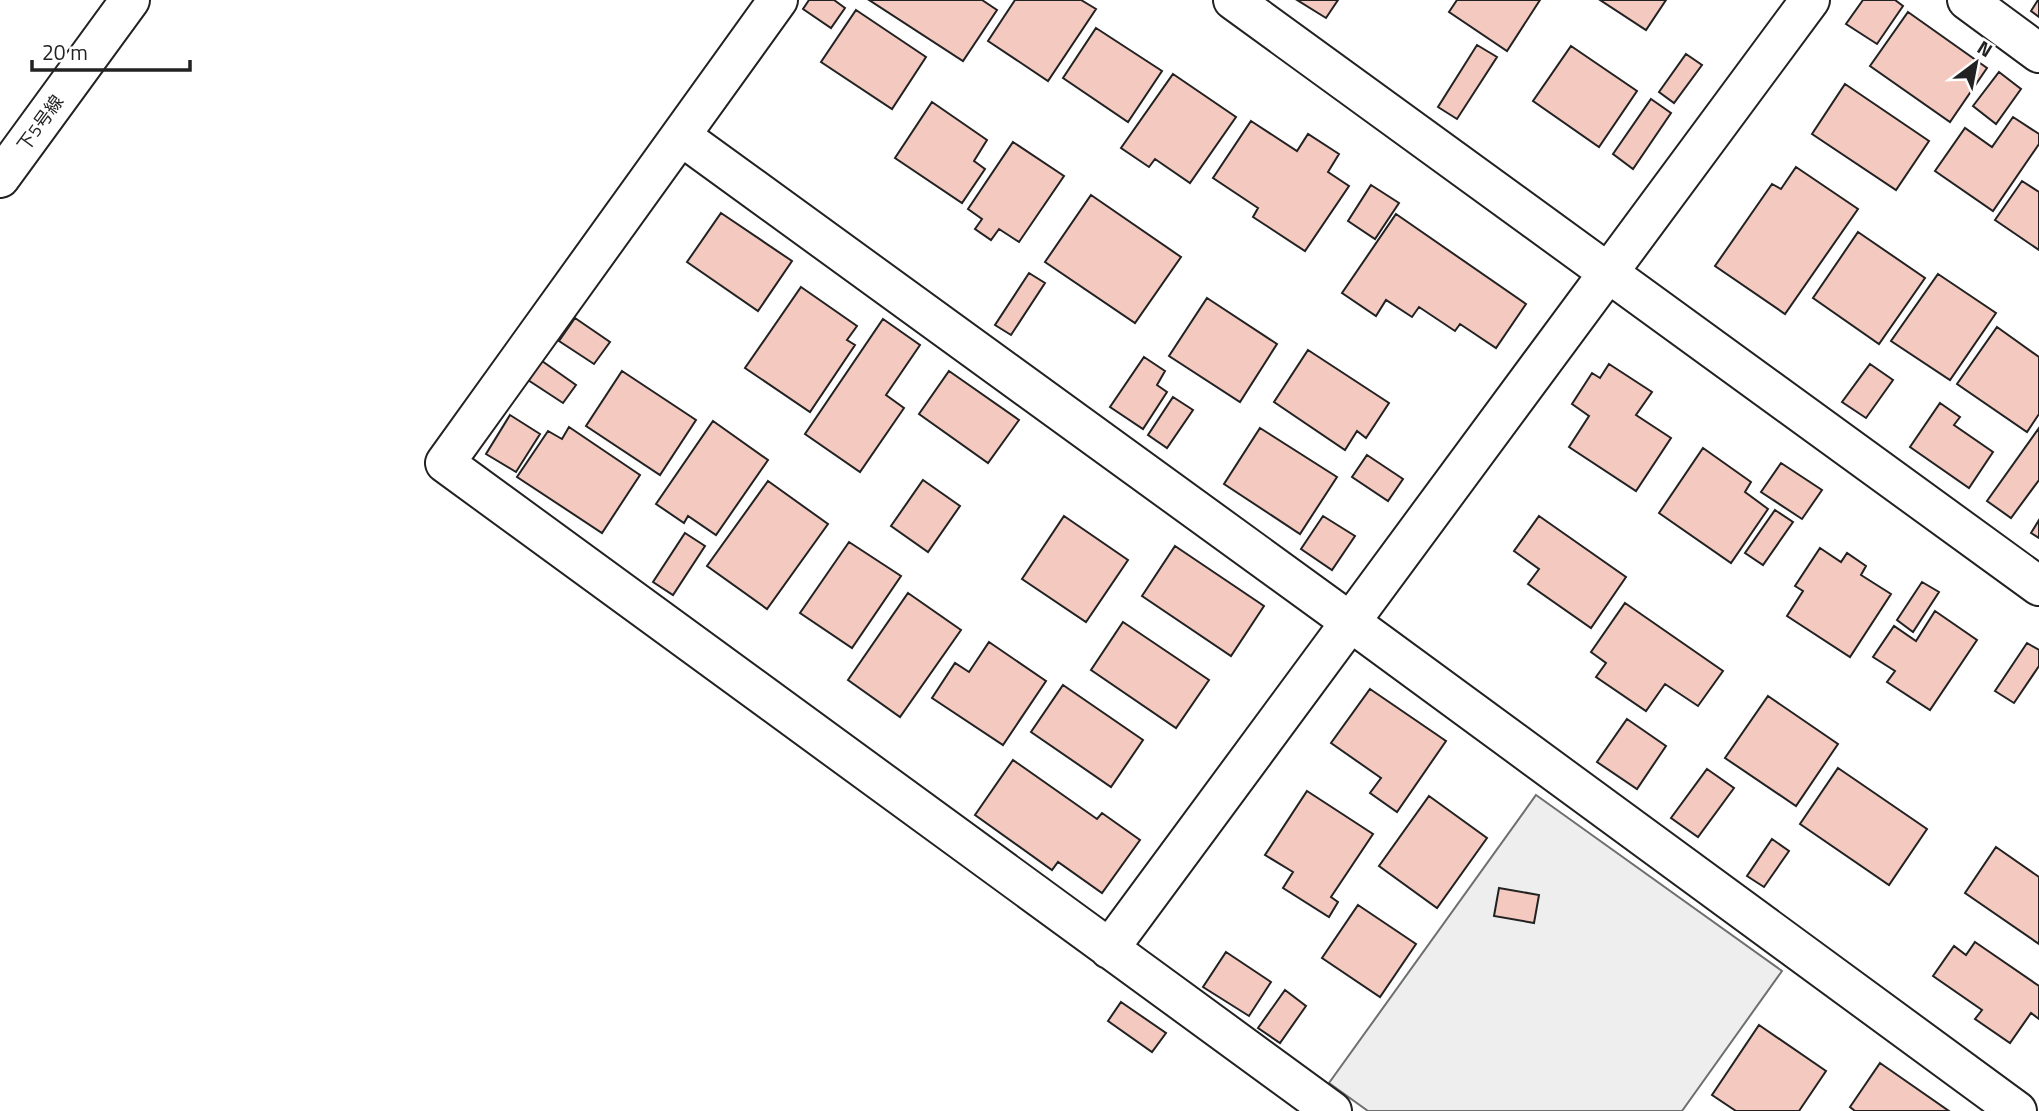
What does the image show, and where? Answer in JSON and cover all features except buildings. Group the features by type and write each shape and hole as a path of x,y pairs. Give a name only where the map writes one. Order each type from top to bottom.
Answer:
{"street":[{"path":"778,0 445,463 1332,1111"},
{"path":"1233,0 2039,586"},
{"path":"1110,949 1349,621 1610,273 1810,0"},
{"path":"1967,0 2039,53"},
{"name":"下5号線","path":"0,178 119,4"},
{"path":"681,136 2017,1111"}],"shaded area":[{"path":"1536,795 1782,971 1682,1111 1368,1111 1329,1083"}]}
